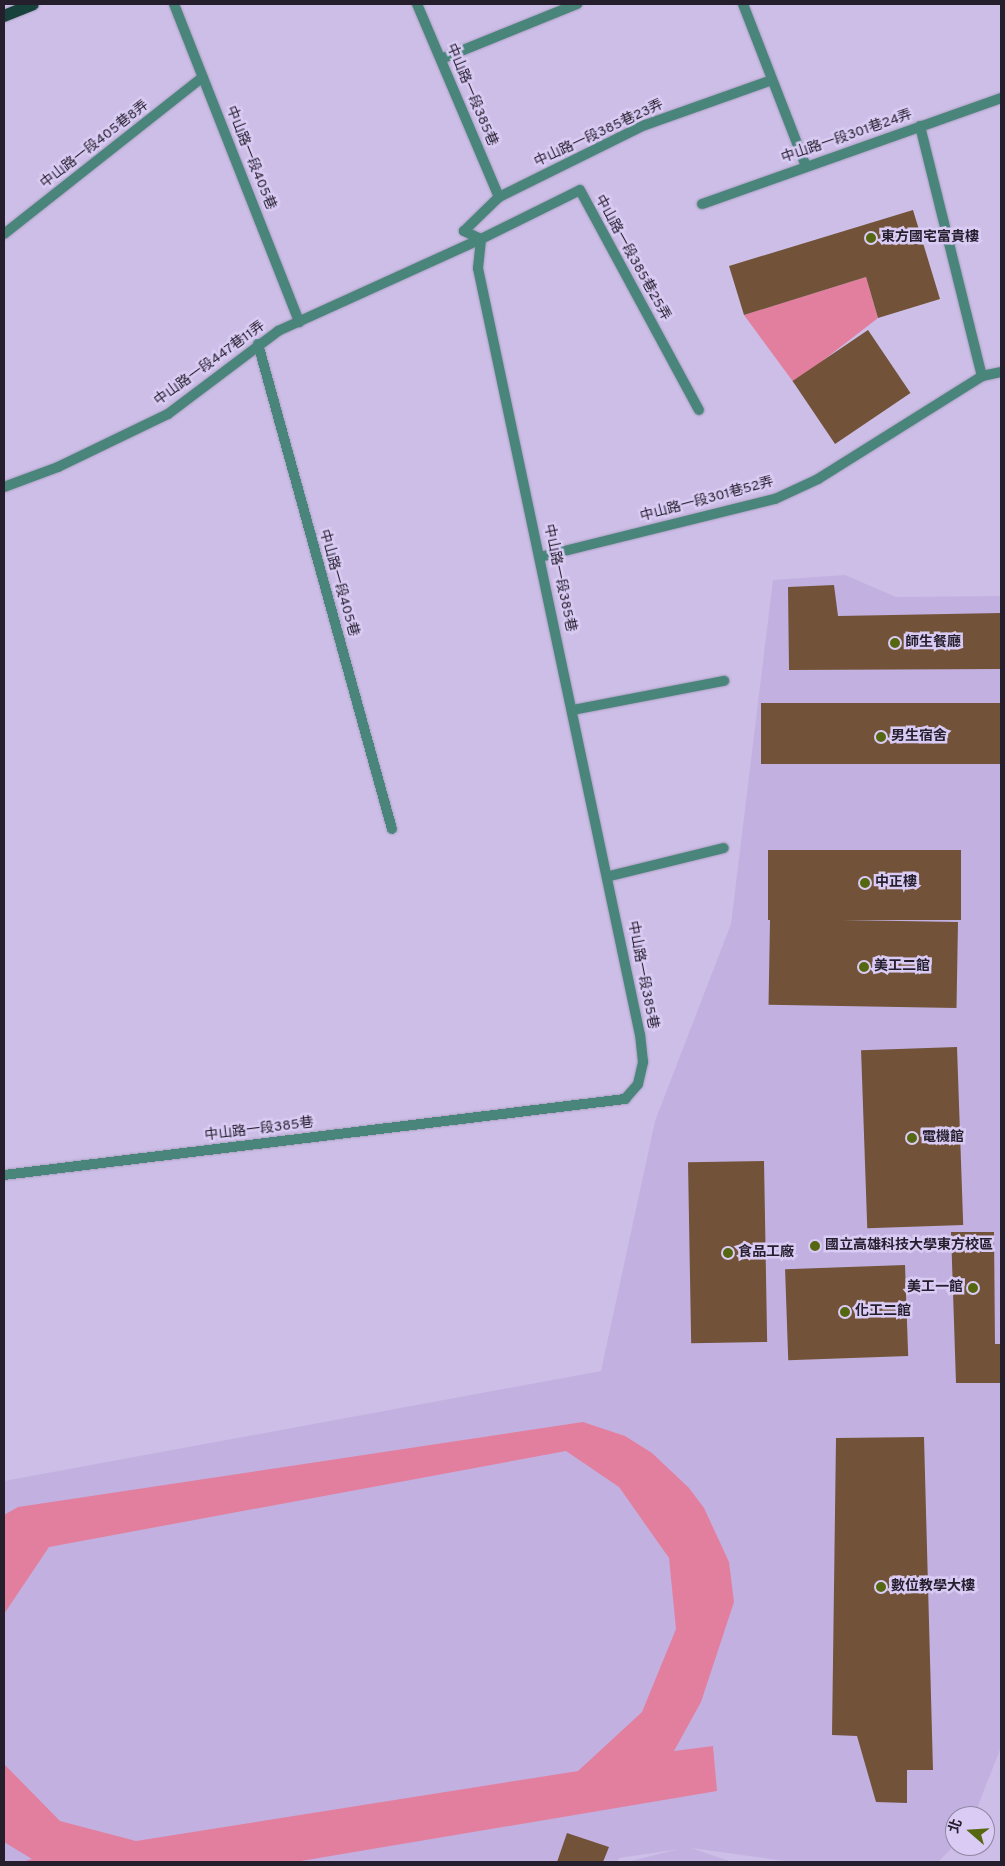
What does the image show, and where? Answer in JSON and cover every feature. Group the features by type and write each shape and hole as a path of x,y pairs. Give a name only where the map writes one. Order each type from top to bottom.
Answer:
{"main road":[{"path":"4,16 33,4"}],"lane":[{"name":"中山路一段405巷","path":"174,4 299,322"},
{"name":"中山路一段385巷","path":"417,4 499,197"},
{"path":"440,59 577,4"},
{"path":"743,4 769,81 805,164"},
{"name":"中山路一段405巷8弄","path":"4,234 203,77"},
{"name":"中山路一段385巷23弄","path":"499,197 645,125 769,81"},
{"name":"中山路一段301巷24弄","path":"702,204 805,164 1001,98"},
{"path":"920,126 982,376"},
{"name":"中山路一段385巷25弄","path":"481,239 580,190 699,410"},
{"path":"481,239 464,232 499,197"},
{"name":"中山路一段385巷","path":"4,1175 625,1099 638,1084 642,1062 610,876 478,268 481,239"},
{"name":"中山路一段447巷11弄","path":"4,487 58,468 168,414 258,344 299,322 481,239"},
{"name":"中山路一段405巷","path":"258,344 392,829"},
{"name":"中山路一段301巷52弄","path":"540,557 775,499 818,479 982,376 1001,372"},
{"path":"573,710 724,681"},
{"path":"610,876 724,848"}],"shaded area":[{"path":"866,277 878,318 794,383 744,315"},
{"name":"國立高雄科技大學東方校區","path":"845,575 896,597 1001,596 1001,1747 978,1806 945,1806 945,1855 938,1862 792,1862 691,1848 732,1862 627,1862 679,1849 619,1858 617,1862 4,1862 4,1481 601,1371 655,1121 731,924 773,580"},
{"path":"583,1422 625,1436 652,1453 689,1488 704,1508 729,1562 734,1602 701,1702 674,1751 713,1746 717,1791 295,1862 22,1862 32,1859 4,1842 4,1764 60,1821 136,1841 578,1771 642,1712 676,1629 669,1558 619,1487 566,1451 49,1547 4,1614 4,1515 18,1507"}],"building":[{"name":"東方國宅富貴樓","path":"913,210 940,299 878,318 866,277 744,315 729,266"},
{"path":"868,330 910,393 835,444 793,381"},
{"name":"師生餐廳","path":"834,585 838,616 1001,613 1001,669 789,670 788,587"},
{"name":"男生宿舍","path":"761,703 1001,703 1001,764 761,764"},
{"name":"中正樓","path":"768,850 961,850 961,920 768,920"},
{"name":"美工二館","path":"770,919 958,922 956,1008 769,1005"},
{"name":"電機館","path":"957,1047 963,1225 867,1228 861,1050"},
{"name":"食品工廠","path":"764,1161 767,1342 691,1343 688,1162"},
{"name":"美工一館","path":"951,1232 994,1232 995,1344 1001,1344 1001,1383 956,1383"},
{"name":"化工二館","path":"905,1265 908,1356 788,1360 785,1269"},
{"name":"數位教學大樓","path":"924,1437 933,1770 907,1770 907,1803 876,1802 857,1736 832,1735 836,1438"},
{"path":"567,1833 609,1847 603,1862 557,1862"}],"place":[{"name":"東方國宅富貴樓","path":"871,238"},
{"name":"師生餐廳","path":"895,643"},
{"name":"男生宿舍","path":"881,737"},
{"name":"中正樓","path":"865,883"},
{"name":"美工二館","path":"864,967"},
{"name":"電機館","path":"912,1138"},
{"name":"國立高雄科技大學東方校區","path":"815,1246"},
{"name":"食品工廠","path":"728,1253"},
{"name":"美工一館","path":"973,1288"},
{"name":"化工二館","path":"845,1312"},
{"name":"數位教學大樓","path":"881,1587"}]}
